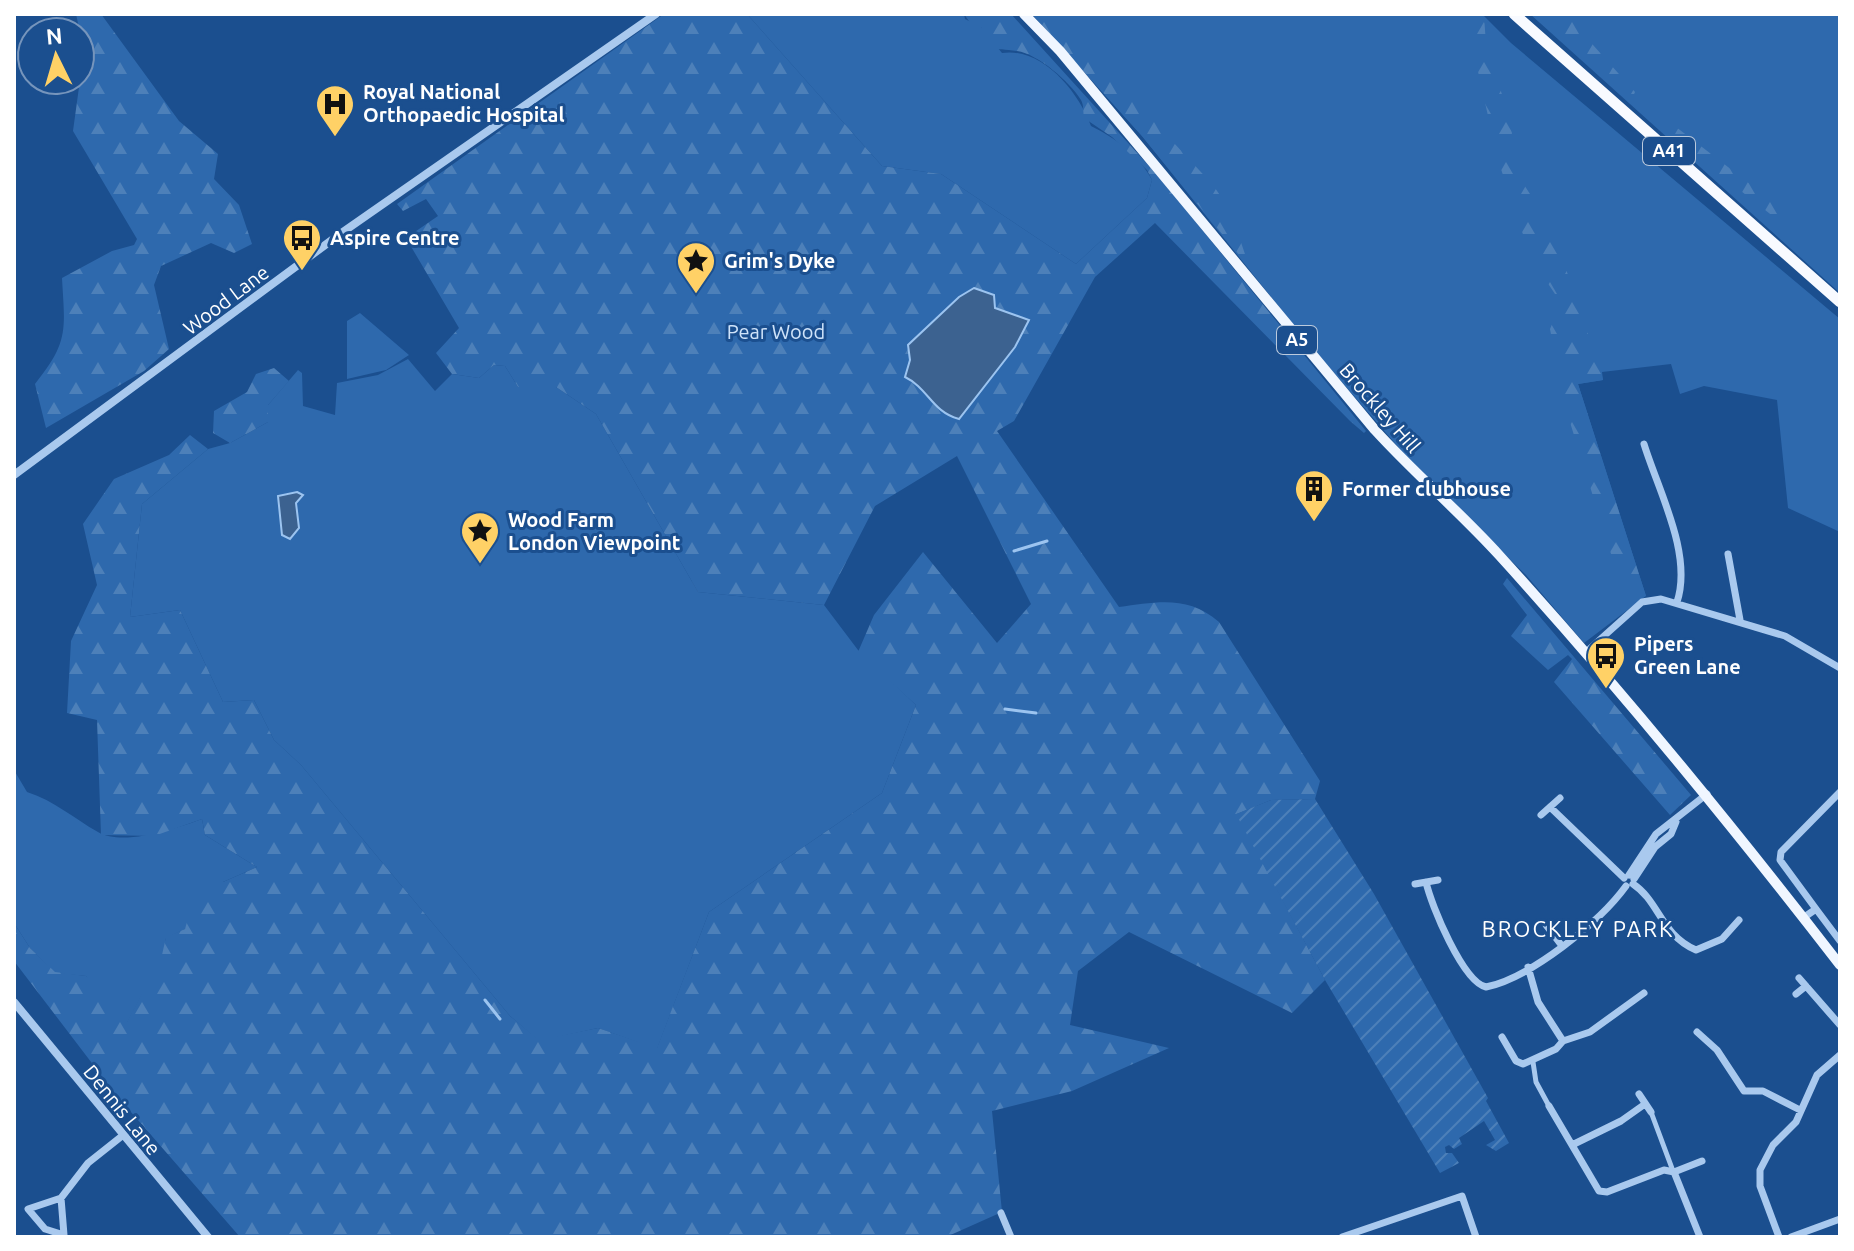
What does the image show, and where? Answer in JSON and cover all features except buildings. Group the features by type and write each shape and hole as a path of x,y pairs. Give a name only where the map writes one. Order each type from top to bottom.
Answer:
{"highway":[{"name":"A41","path":"1514,14 1840,302"}],"main road":[{"name":"Brockley Hill","path":"1024,14 1060,51 1375,430 1418,477 1496,552 1707,794 1840,965"}],"street":[{"name":"Wood Lane","path":"14,475 340,234 656,14"},
{"path":"1644,444 1676,535 1681,574 1677,602"},
{"path":"1728,554 1740,620"},
{"path":"1585,653 1642,602 1661,599 1740,620 1785,636 1840,668"},
{"path":"1840,792 1781,852 1780,860 1840,941"},
{"path":"1426,882 1430,901 1452,946 1477,985 1490,987 1562,946 1615,902 1652,839 1707,794"},
{"path":"1541,815 1560,798"},
{"path":"1550,807 1646,895 1669,931 1696,950 1722,939 1739,920"},
{"path":"1415,884 1438,880"},
{"path":"1803,918 1816,909"},
{"path":"1546,925 1562,946"},
{"path":"1528,967 1538,1002 1563,1041"},
{"path":"1799,978 1840,1025"},
{"path":"1796,994 1806,986"},
{"path":"1502,1037 1516,1061 1533,1062 1556,1049 1563,1041 1590,1032 1644,993"},
{"name":"Dennis Lane","path":"14,1002 208,1237"},
{"path":"1697,1032 1717,1050 1744,1091 1763,1091 1800,1110"},
{"path":"1779,1237 1758,1175 1766,1155 1793,1127 1817,1075 1840,1055"},
{"path":"1533,1062 1536,1082 1601,1192 1702,1161"},
{"path":"1639,1094 1651,1112 1700,1237"},
{"path":"1572,1145 1621,1121 1645,1104"},
{"path":"61,1198 64,1236 45,1229 28,1209 61,1198 88,1163 122,1136"},
{"path":"1342,1237 1462,1196 1476,1237"},
{"path":"1001,1213 1011,1237"},
{"path":"1791,1237 1840,1219"}],"green space":[{"path":"101,14 179,121 218,154 214,179 239,205 252,244 234,253 211,243 161,266 154,285 169,349 144,371 46,428 35,384 54,357 62,335 62,278 112,251 134,245 137,239 73,131 78,96 96,96 96,16 76,16"},
{"name":"Pear Wood","path":"664,14 747,14 882,166 941,174 1076,264 1147,198 1152,180 1147,170 1112,137 1084,118 1081,100 1061,77 1025,53 987,46 981,27 973,27 964,14 1011,14 1159,177 1366,431 1364,433 1350,421 1155,223 1095,277 1014,421 997,431 1119,607 1172,602 1196,608 1219,622 1320,781 1315,799 1271,800 1237,814 1325,980 1292,1013 1129,932 1078,971 1070,1025 1169,1048 1072,1091 992,1111 1002,1212 946,1237 240,1237 117,1096 14,961 14,923 30,948 55,972 86,976 108,992 127,1022 162,955 166,937 185,929 200,877 223,882 257,867 205,835 202,819 154,836 101,835 97,720 67,713 71,641 97,585 83,524 114,479 169,455 190,435 208,449 142,504 130,617 180,610 223,702 254,700 274,740 301,765 510,1016 539,1040 598,1028 657,1048 709,912 882,793 916,705 858,652 874,615 923,552 997,643 1031,604 957,456 875,506 824,605 698,592 596,414 556,387 518,387 505,366 494,365 479,378 452,374 436,353 459,328 406,238 438,216 426,199 403,211 397,204"},
{"path":"747,14 964,14 965,19 981,27 1002,53 1031,57 1057,74 1077,99 1091,126 1126,148 1147,171 1152,180 1147,198 1076,264 941,174 882,166"},
{"path":"1032,14 1482,14 1511,43 1840,319 1840,532 1788,508 1777,400 1704,386 1680,394 1671,364 1602,372 1603,380 1578,384 1646,596 1584,643 1526,575 1418,470 1308,343 1142,136"},
{"path":"1032,14 1054,14 1213,185 1230,210 1247,260 1245,262 1142,136"},
{"path":"1465,14 1484,16 1486,44 1511,123 1515,171 1552,228 1601,372 1603,380 1578,384 1646,596 1629,595 1621,586 1564,403 1550,329 1561,303 1533,261 1498,160"},
{"path":"1530,14 1840,14 1840,293"},
{"path":"1532,14 1571,14 1585,36 1635,92 1631,101"},
{"path":"1676,127 1789,214 1784,225 1670,135"},
{"path":"360,313 409,355 386,370 347,379 347,321"},
{"path":"408,359 435,391 452,374 479,378 494,365 505,366 518,387 556,387 596,414 698,592 824,605 858,650 916,705 882,793 709,912 657,1049 598,1028 539,1041 510,1016 301,765 274,740 254,700 223,702 180,610 130,617 142,504 208,449 230,443 268,422 268,405 298,370 302,373 303,406 335,415 337,383 378,375"},
{"path":"274,368 289,381 268,405 268,422 230,443 213,433 214,411 247,392 256,374"},
{"path":"1507,578 1691,795 1670,815 1554,682 1572,659 1568,655 1548,670 1511,636 1527,615 1503,584"},
{"path":"14,770 27,792 55,805 98,832 121,838 135,837 202,819 205,835 257,867 223,882 185,929 166,938 163,955 127,1023 86,976 55,973 30,948 14,923"},
{"path":"1315,799 1374,894 1488,1098 1486,1101 1509,1143 1496,1151 1486,1145 1495,1140 1484,1121 1459,1138 1462,1144 1454,1149 1449,1145 1445,1147 1446,1153 1452,1153 1459,1163 1440,1173 1325,980 1236,814 1271,800"}],"shaded area":[{"path":"974,288 994,295 995,308 1029,320 1015,347 959,419 942,411 905,377 910,360 908,345 959,297"},
{"path":"297,492 303,495 296,503 299,528 290,539 282,535 278,496"}],"waterway":[{"path":"1014,551 1047,541"},
{"path":"1005,709 1036,713"},
{"path":"485,1000 500,1019"}],"place":[{"name":"Royal National Orthopaedic Hospital","path":"335,138"},
{"name":"Aspire Centre","path":"302,272"},
{"name":"Grim's Dyke","path":"696,295"},
{"name":"Former clubhouse","path":"1314,523"},
{"name":"Wood Farm London Viewpoint","path":"480,565"},
{"name":"Pipers Green Lane","path":"1606,690"}],"district":[{"name":"BROCKLEY PARK","path":"1578,929"}]}
